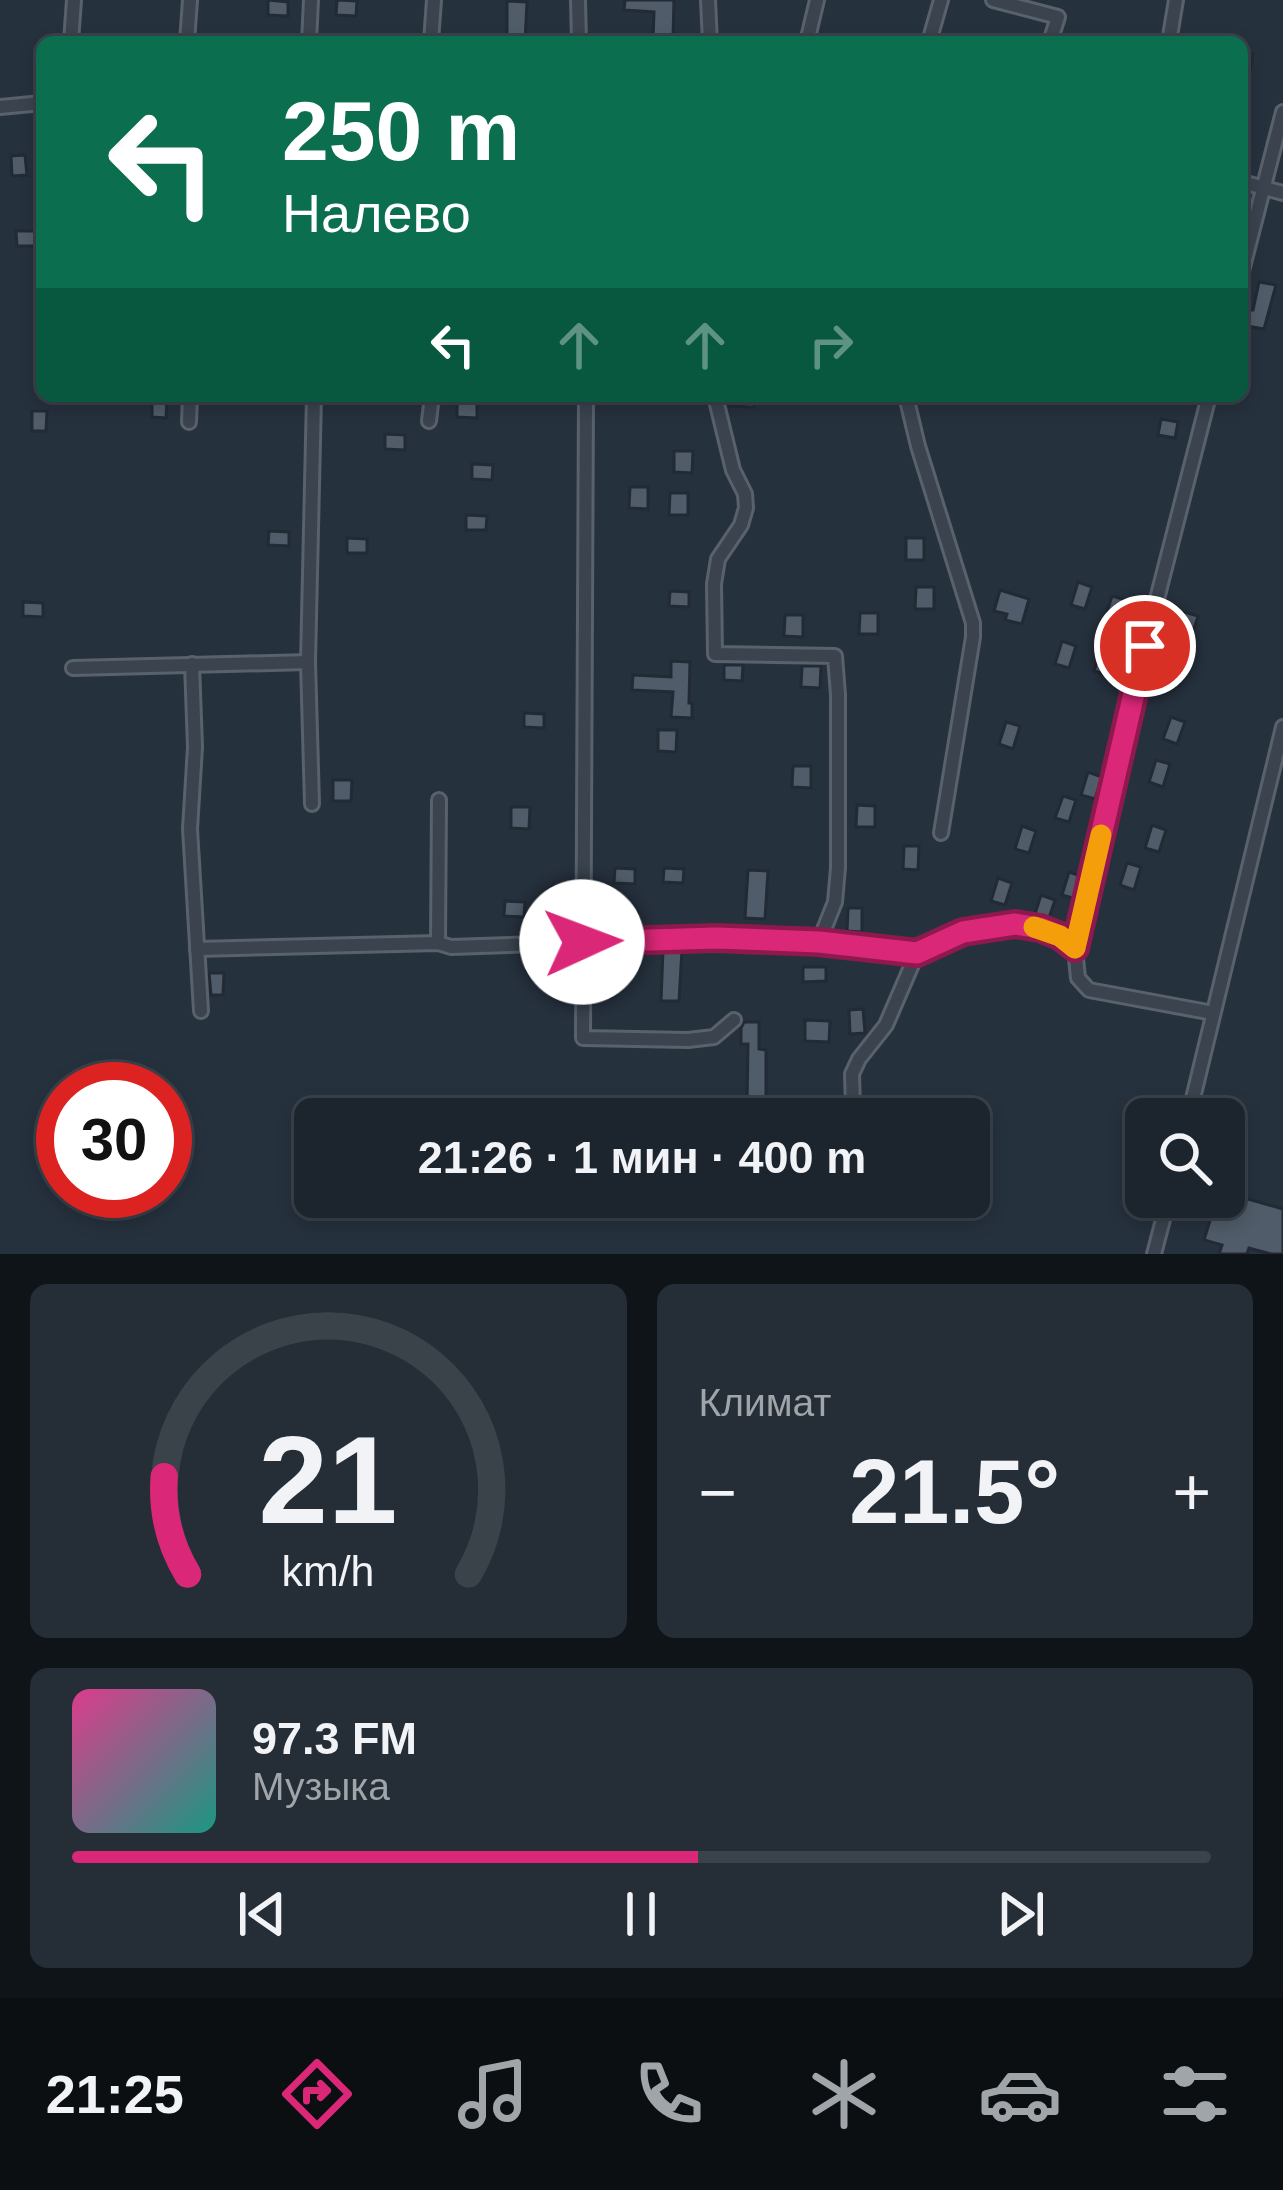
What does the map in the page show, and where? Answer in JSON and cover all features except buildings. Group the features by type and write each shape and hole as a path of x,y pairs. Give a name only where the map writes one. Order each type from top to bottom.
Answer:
{"street":[{"path":"71,36 74,0"},
{"path":"187,36 190,0"},
{"path":"309,36 311,0"},
{"path":"431,36 434,0"},
{"path":"578,0 579,36"},
{"path":"708,0 710,36"},
{"path":"808,36 817,0"},
{"path":"930,36 941,0"},
{"path":"993,0 1058,17 1052,36"},
{"path":"1170,36 1177,0"},
{"path":"0,107 36,104"},
{"path":"1248,248 1283,112"},
{"path":"1248,184 1283,193"},
{"path":"190,402 190,422"},
{"path":"312,804 308,662 314,402"},
{"path":"429,422 431,402"},
{"path":"586,402 583,1038 688,1040 714,1036 734,1020"},
{"path":"717,402 733,470 746,494 746,508 741,525 718,559 715,654 835,656 838,868 835,902 819,942"},
{"path":"907,402 973,623 941,833"},
{"path":"1208,402 1145,646 1075,948 1078,978 1089,990 1213,1012"},
{"path":"73,668 308,662"},
{"path":"192,664 195,747 190,830 201,1011"},
{"path":"1193,1098 1283,727"},
{"path":"1270,785 1283,795"},
{"path":"438,944 439,800"},
{"path":"197,949 716,938 819,942 917,953 963,932 1015,924 1060,936 1075,948"},
{"path":"853,1098 852,1074 886,1025 917,953"},
{"path":"1154,1254 1163,1218"}],"slow traffic":[{"path":"1034,927 1060,936 1075,948 1101,835"}],"route":[{"path":"582,942 716,938 819,942 917,953 963,932 1015,924 1040,928 1075,948 1145,646"}]}
